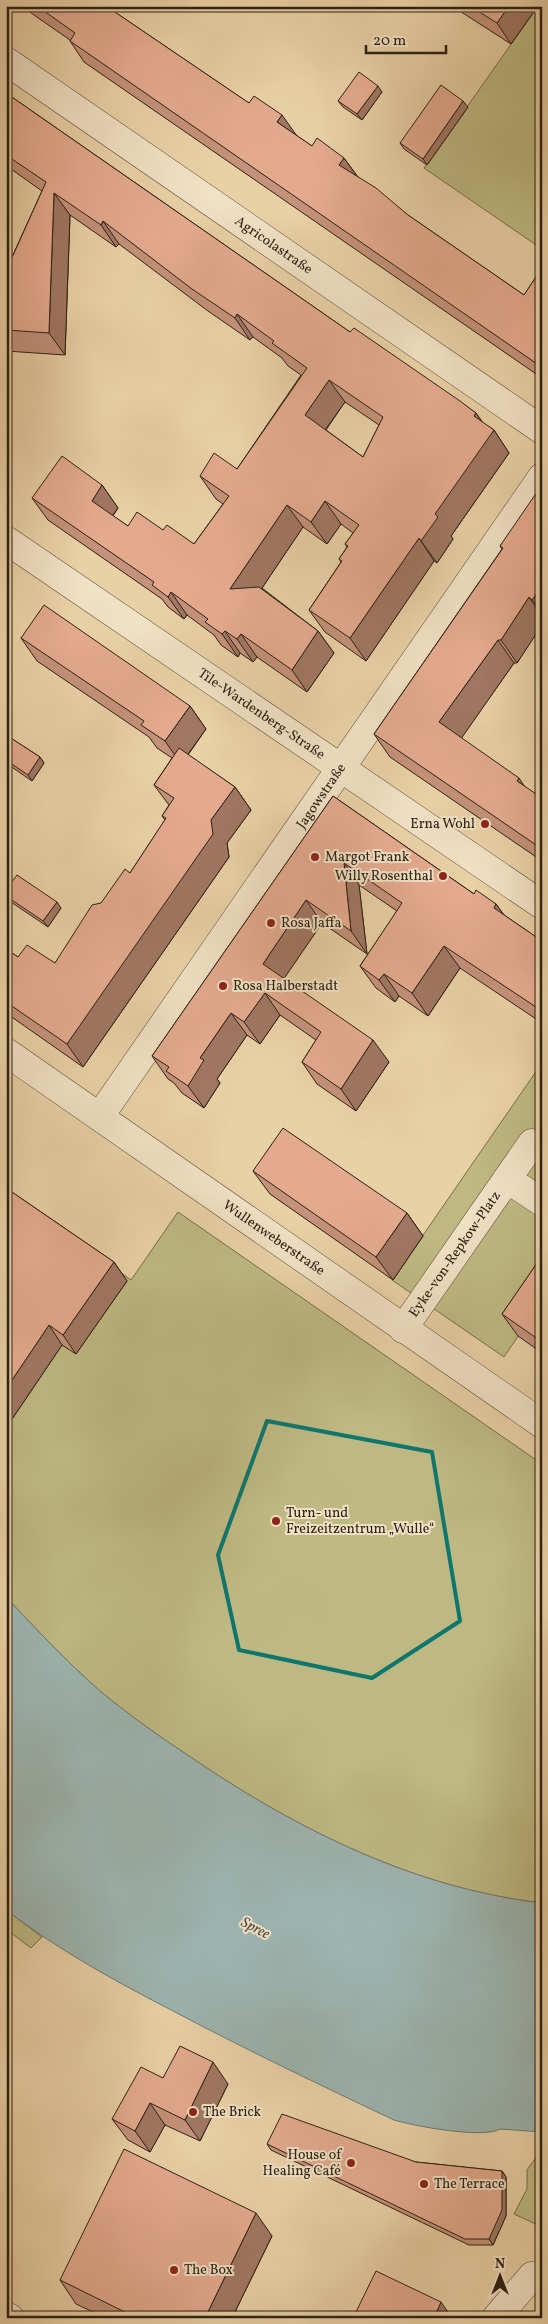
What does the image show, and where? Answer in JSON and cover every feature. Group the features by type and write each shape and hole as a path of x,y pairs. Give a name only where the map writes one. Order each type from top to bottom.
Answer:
{"street":[{"name":"Agricolastraße","path":"6,61 542,430"},
{"name":"Jagowstraße","path":"100,1116 542,477"},
{"name":"Tile-Wardenberg-Straße","path":"6,540 542,905"},
{"name":"Wullenweberstraße","path":"6,1052 542,1424"},
{"name":"Eyke-von-Repkow-Platz","path":"404,1329 532,1143 542,1150"},
{"name":"Eyke-von-Repkow-Platz","path":"507,1179 542,1202"},
{"path":"496,2318 532,2276"},
{"path":"6,2316 10,2318"}],"highlighted area":[{"path":"267,1421 432,1452 460,1621 372,1678 239,1650 218,1555"}],"shaded area":[{"path":"538,6 542,6 542,249 424,168"},
{"path":"542,1063 542,1301 504,1357 392,1280"},
{"name":"Turn- und Freizeitzentrum „Wulle“","path":"6,1191 131,1280 178,1212 542,1464 542,1903 495,1895 449,1884 404,1870 317,1832 276,1810 183,1752 111,1700 64,1657 6,1597"},
{"path":"6,1910 42,1937 31,1948 6,1929"},
{"path":"542,2149 542,2227 514,2214 527,2189 527,2170"}],"water":[{"name":"Spree","path":"6,1597 64,1657 111,1700 183,1752 276,1810 317,1832 404,1870 449,1884 495,1895 542,1903 542,2132 500,2129 479,2133 464,2132 394,2120 256,2054 131,1989 67,1952 6,1910"}],"building":[{"path":"37,6 106,6 249,103 254,96 282,115 277,122 312,146 317,138 344,158 339,165 376,188 408,215 524,295 542,268 542,364 540,366 70,41 75,33"},
{"path":"470,6 509,6 497,23"},
{"path":"359,72 378,86 357,114 338,101"},
{"path":"441,85 463,101 423,159 400,143"},
{"path":"6,93 350,332 354,328 460,401 476,413 474,416 494,430 435,514 438,517 421,541 419,538 350,638 309,610 342,561 339,559 348,546 345,544 359,525 325,501 311,522 287,505 230,589 259,587 318,631 292,670 241,634 237,639 225,631 222,634 205,622 208,619 171,592 168,597 152,585 154,582 32,498 62,456 102,485 92,501 128,526 137,512 163,530 167,525 194,544 229,496 200,476 214,453 237,469 307,368 272,343 274,341 237,314 235,318 192,289 103,221 101,225 54,193 49,333 6,330 6,271 46,182 6,155","holes":["329,380 383,417 363,457 305,415"]},
{"path":"537,492 541,494 542,492 542,586 532,600 529,597 501,640 498,640 439,722 519,778 517,781 542,798 542,849 374,734 503,548 500,546"},
{"path":"44,605 190,706 165,741 141,725 144,721 21,638"},
{"path":"6,735 40,757 28,775 6,760"},
{"path":"179,748 235,787 211,820 213,834 67,1044 6,1002 6,949 18,957 27,945 55,963 92,905 101,903 125,869 130,873 166,818 162,816 174,798 154,785"},
{"path":"333,796 474,894 476,890 496,904 494,908 542,941 542,1011 444,946 412,993 384,974 379,980 360,966 402,903 344,863 351,931 306,900 263,964 373,1040 341,1089 302,1062 321,1032 265,993 244,1022 231,1013 200,1058 204,1060 188,1086 166,1071 169,1067 152,1056"},
{"path":"17,875 57,902 43,921 6,896 6,890"},
{"path":"283,1128 407,1213 376,1257 253,1171"},
{"path":"6,1188 114,1262 63,1335 49,1325 6,1389"},
{"path":"542,1256 542,1342 502,1314"},
{"path":"180,2046 213,2062 185,2120 150,2103 135,2131 112,2119 141,2067 163,2078"},
{"name":"The Terrace","path":"282,2114 416,2162 502,2171 502,2210 489,2239 465,2239 267,2144"},
{"name":"The Box","path":"124,2149 256,2213 205,2318 137,2318 60,2280"},
{"path":"376,2271 441,2302 434,2318 353,2318"}],"place":[{"name":"Erna Wohl","path":"485,824"},
{"name":"Margot Frank","path":"315,857"},
{"name":"Willy Rosenthal","path":"443,876"},
{"name":"Rosa Jaffa","path":"271,923"},
{"name":"Rosa Halberstadt","path":"223,986"},
{"name":"Turn- und Freizeitzentrum „Wulle“","path":"276,1521"},
{"name":"The Brick","path":"193,2112"},
{"name":"House of Healing Café","path":"351,2163"},
{"name":"The Terrace","path":"424,2184"},
{"name":"The Box","path":"174,2270"}]}
